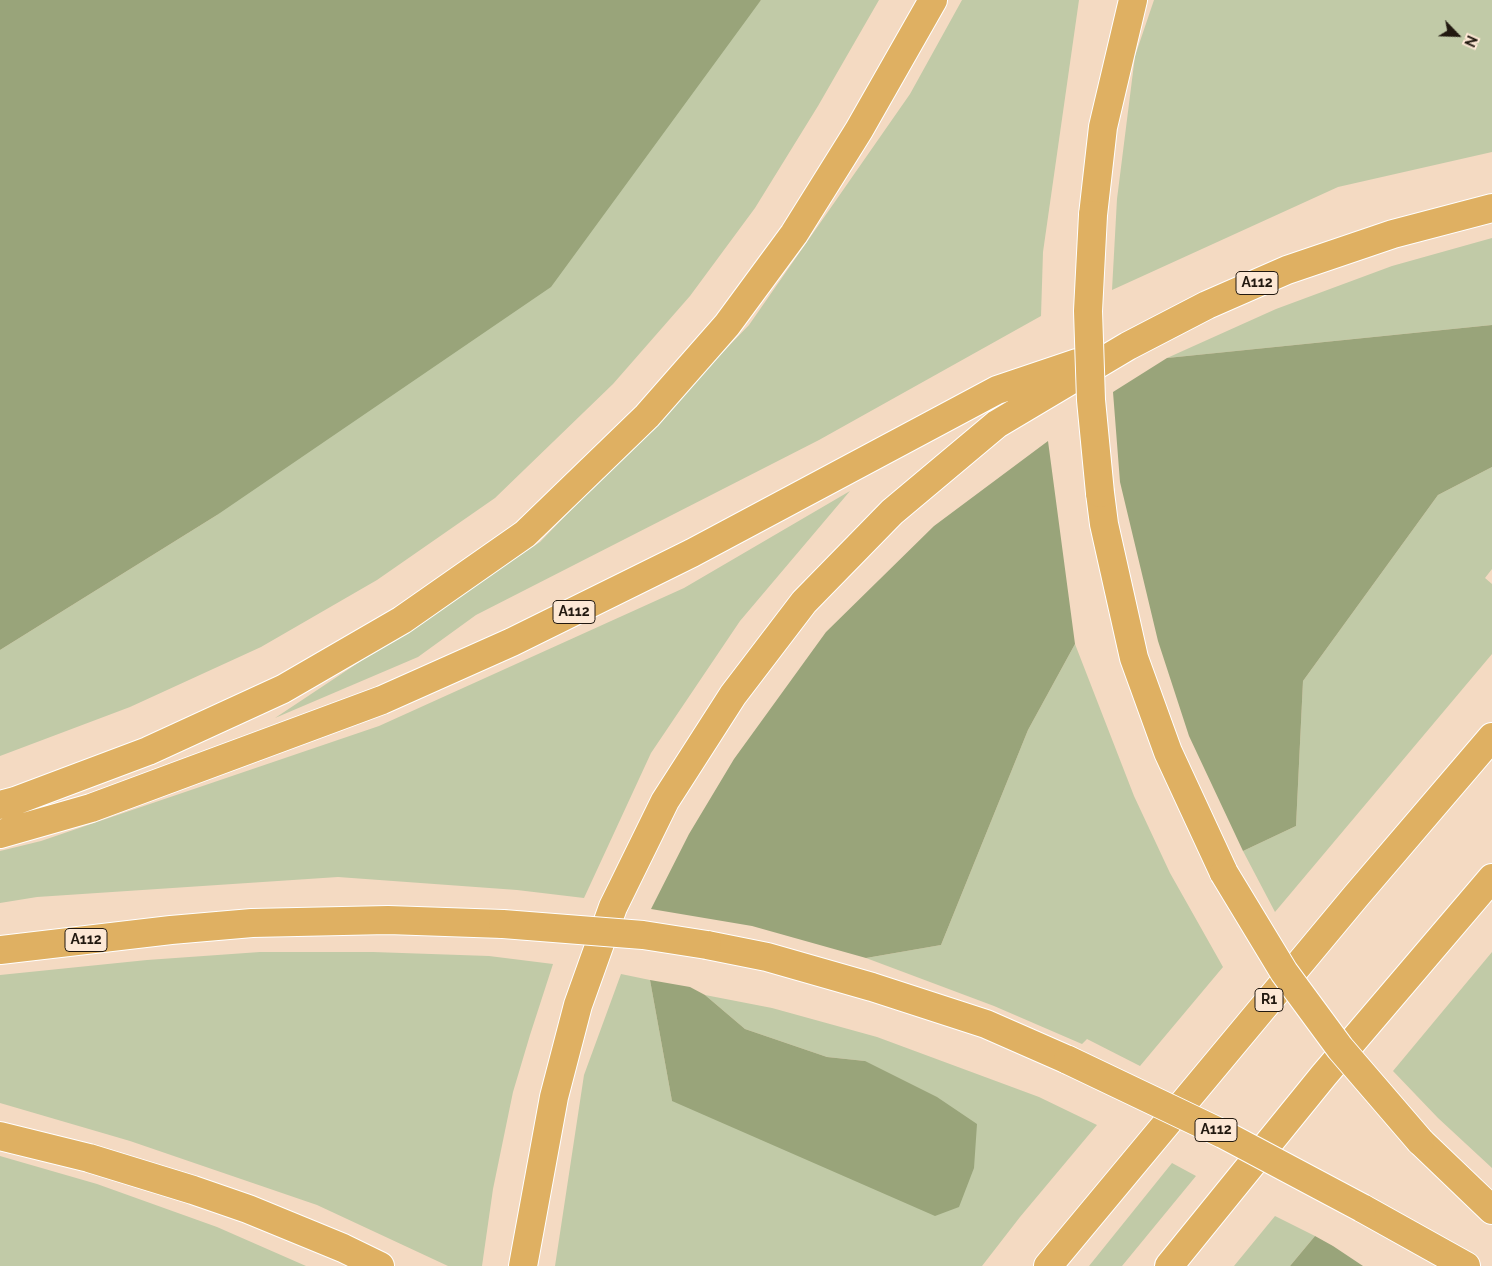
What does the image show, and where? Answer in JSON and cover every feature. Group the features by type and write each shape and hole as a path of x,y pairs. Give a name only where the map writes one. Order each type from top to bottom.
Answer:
{"highway":[{"path":"0,805 148,751 283,689 402,620 525,534 647,416 727,325 794,234 859,130 933,0"},
{"path":"1133,0 1103,127 1092,216 1089,320 1091,400 1104,524 1134,658 1168,752 1224,873 1284,972 1340,1048 1420,1141 1492,1210"},
{"name":"A112","path":"0,834 91,808 382,700 512,642 692,554 997,390 1128,346 1207,304 1287,270 1393,234 1492,208"},
{"path":"523,1266 530,1221 561,1069 578,1004 613,907 665,801 733,695 804,602 892,512 997,424 1128,346"},
{"name":"R1","path":"1048,1266 1356,896 1492,737"},
{"path":"1169,1266 1324,1075 1492,878"},
{"name":"A112","path":"0,950 252,922 388,920 503,924 643,935 767,957 872,987 986,1024 1068,1060 1223,1134 1466,1266"},
{"path":"0,1136 89,1158 193,1190 248,1209 343,1248 380,1266"}],"green space":[{"path":"0,0 761,0 551,287 217,515 0,650"},
{"path":"761,0 879,0 818,106 755,208 690,296 613,384 495,498 377,580 261,647 130,707 0,756 0,650 217,515"},
{"path":"962,0 1079,0 1043,252 1041,316 819,440 476,615 418,657 275,718 540,542 749,325 910,94"},
{"path":"1154,0 1492,0 1492,152 1338,187 1112,290 1117,199 1135,56"},
{"path":"1492,238 1492,325 1167,358 1276,309 1392,266"},
{"path":"1492,325 1492,467 1438,495 1303,681 1296,826 1243,851 1189,736 1158,641 1120,482 1113,392 1167,358"},
{"path":"1048,441 1075,644 1028,730 941,945 866,958 752,926 651,909 689,834 734,759 826,632 934,526"},
{"path":"1492,467 1492,569 1485,578 1492,584 1492,654 1275,912 1243,851 1296,826 1303,681 1438,495"},
{"path":"850,491 740,621 651,753 584,898 517,890 338,877 37,897 0,903 0,851 41,841 379,726 684,588"},
{"path":"1075,644 1134,796 1170,873 1223,967 1140,1066 1087,1039 1082,1044 994,1006 866,958 941,945 1028,730"},
{"path":"260,952 373,952 489,956 553,964 513,1092 493,1189 482,1266 448,1266 317,1205 130,1141 0,1103 0,975 147,960"},
{"path":"1492,952 1492,1168 1438,1118 1393,1071"},
{"path":"621,974 650,980 672,1101 865,1061 827,1057 745,1029 705,995 772,1008 877,1037 1039,1097 1097,1125 1020,1217 982,1266 555,1266 584,1075"},
{"path":"650,980 690,987 705,995 745,1029 827,1057 865,1061 937,1097 977,1124 974,1168 959,1207 935,1216 672,1101"},
{"path":"0,1156 97,1184 217,1227 306,1266 0,1266"},
{"path":"1172,1163 1196,1176 1122,1266 1089,1266"},
{"path":"1275,1216 1315,1236 1290,1266 1234,1266"},
{"path":"1315,1236 1333,1246 1363,1266 1290,1266"}]}
